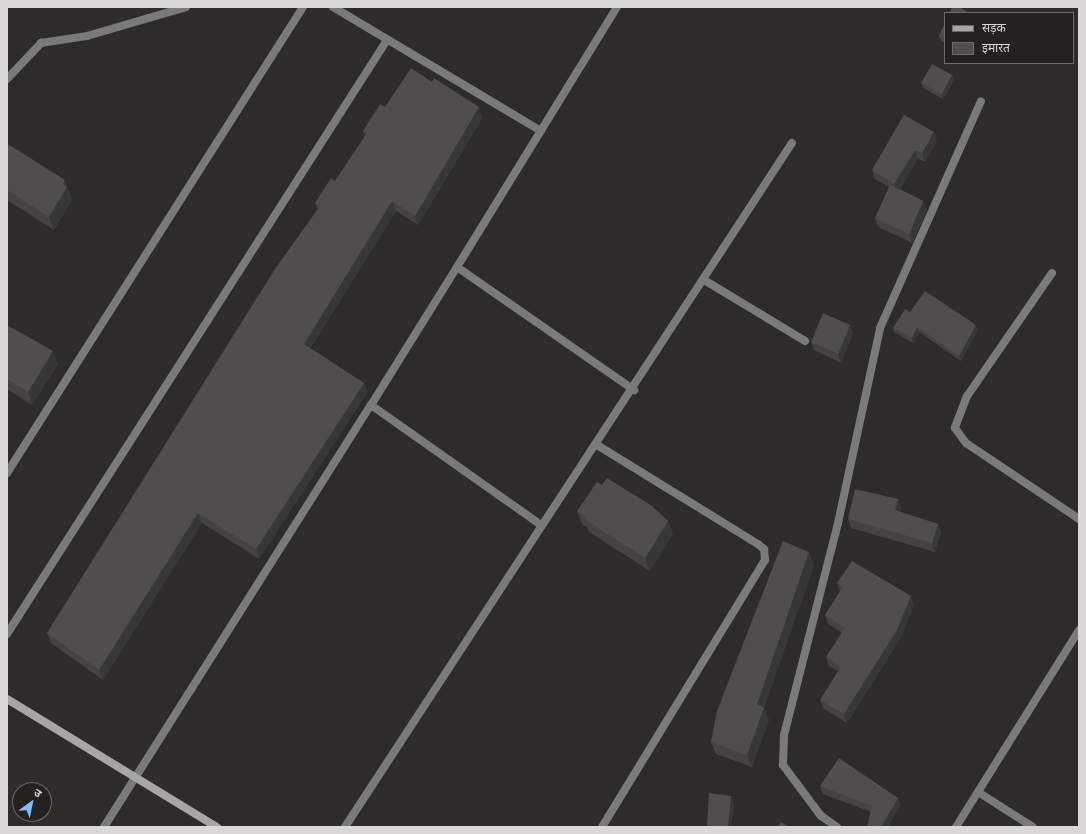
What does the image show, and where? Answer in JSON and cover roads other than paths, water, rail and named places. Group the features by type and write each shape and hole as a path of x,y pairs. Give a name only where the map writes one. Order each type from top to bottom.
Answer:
{"street":[{"path":"7,79 41,43 87,36 186,7"},
{"path":"7,473 303,7"},
{"path":"333,7 386,40 541,131"},
{"path":"104,827 138,777 371,405 617,7"},
{"path":"7,634 386,40"},
{"path":"837,827 821,816 783,765 784,735 838,523 880,328 981,101"},
{"path":"345,827 541,525 634,390 792,143"},
{"path":"457,267 634,390"},
{"path":"1052,273 967,396 955,428 966,443 1079,519"},
{"path":"704,280 805,341"},
{"path":"371,405 541,525"},
{"path":"597,445 758,544 764,549 765,560 602,827"},
{"path":"956,827 1079,630"},
{"path":"7,699 138,777 217,827"},
{"path":"978,792 1033,827"}]}
